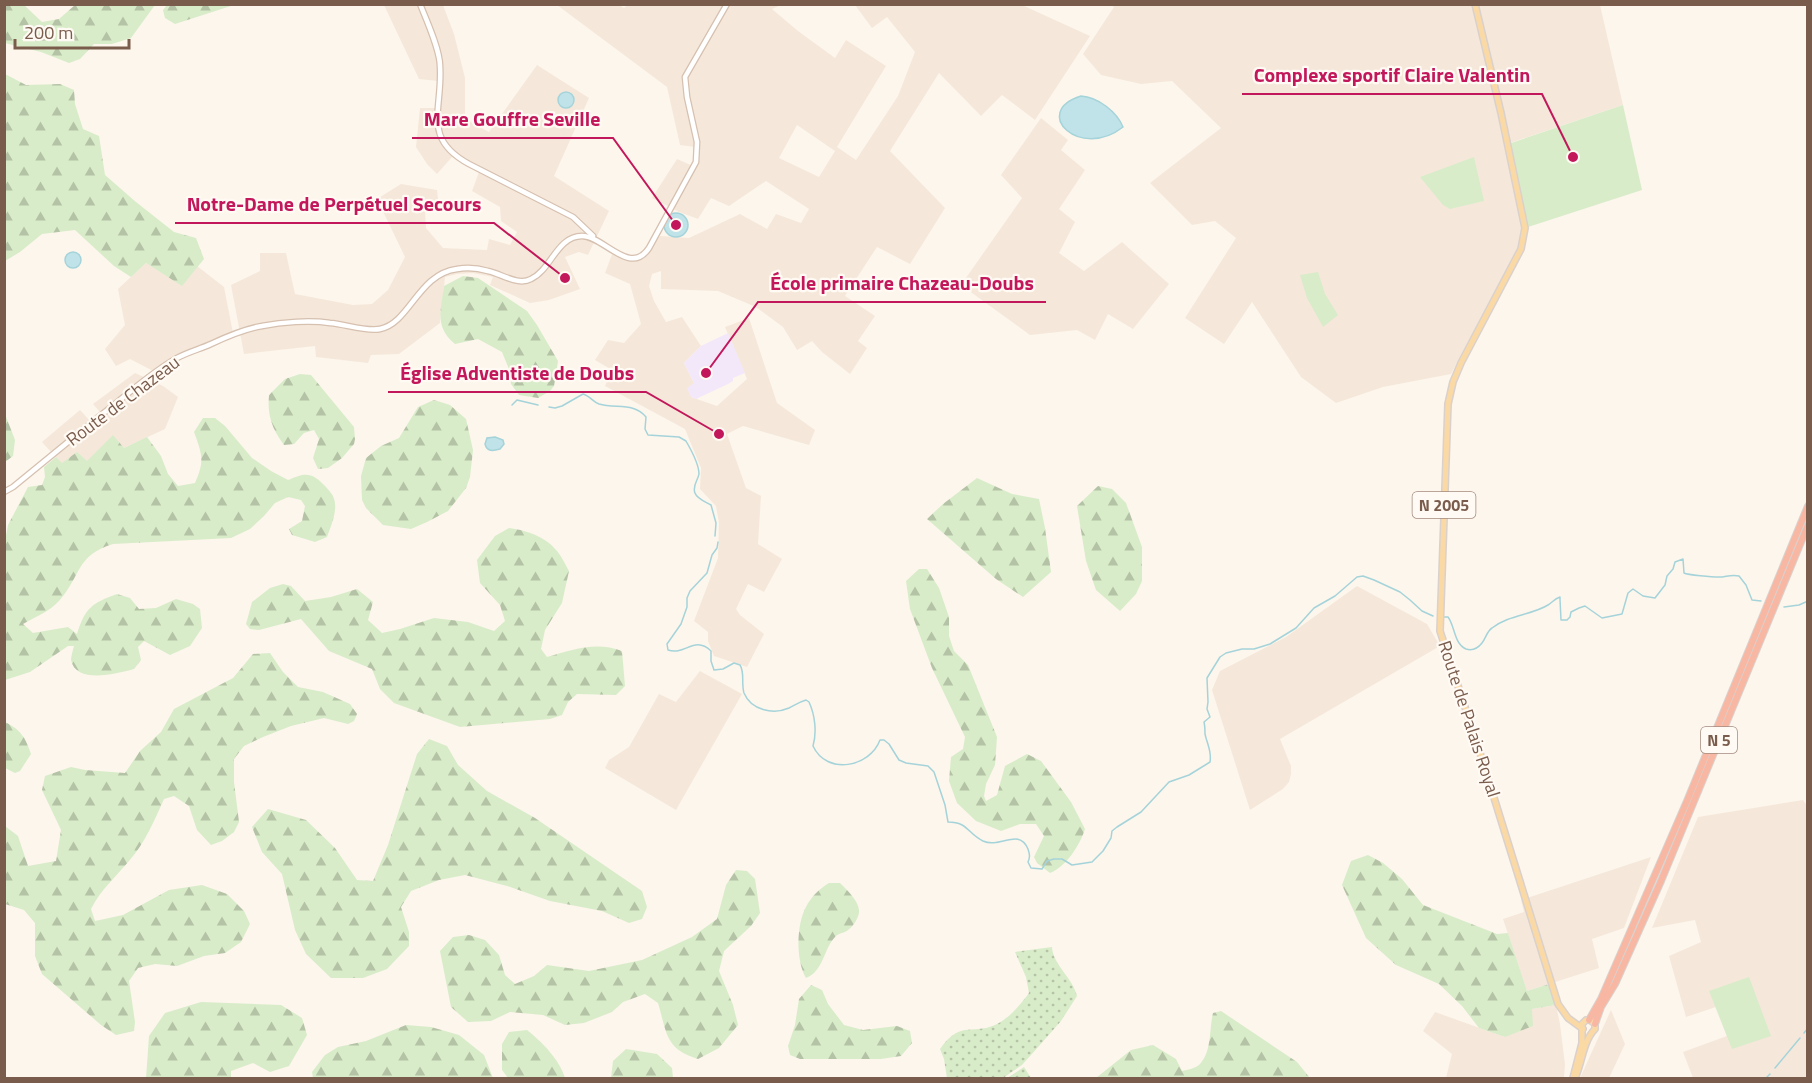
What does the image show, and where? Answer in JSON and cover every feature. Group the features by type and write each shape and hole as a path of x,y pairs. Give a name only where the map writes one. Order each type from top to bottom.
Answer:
{"highway":[{"name":"N 5","path":"1589,1022 1687,801 1808,506"},
{"name":"N 5","path":"1589,1022 1615,984 1808,525"},
{"path":"1602,997 1610,985 1615,984"}],"main road":[{"path":"420,4 440,65 437,118 441,138 446,147 455,157 573,217 594,238 627,259 642,256 649,248 696,162 697,142 685,77 727,4"},
{"name":"Route de Palais Royal","path":"1475,4 1525,228 1521,249 1452,382 1446,441 1440,631 1558,1004 1564,1014 1583,1030"},
{"name":"Route de Chazeau","path":"4,492 133,390 180,356 243,330 264,325 329,322 380,329 395,320 427,284 441,273 474,268 490,271 516,281 527,281 537,276 555,253 570,240 580,236 594,238"},
{"path":"1564,1014 1573,1019 1589,1022"},
{"name":"N 5","path":"1589,1022 1595,1029 1591,1032 1574,1078 1583,1030 1589,1022"},
{"path":"1583,1030 1587,1033 1591,1032"}],"shaded area":[{"path":"629,4 781,5 772,9 835,58 846,40 886,66 837,147 856,160 898,96 915,52 887,17 872,28 855,5 1022,5 1090,36 1035,120 1002,95 981,116 939,73 890,151 945,208 910,264 877,247 845,296 875,316 858,341 867,348 850,374 812,341 797,350 783,327 756,307 718,291 661,289 661,271 652,274 649,286 654,301 666,322 682,317 701,346 684,363 694,383 691,397 717,406 747,379 725,327 749,318 777,403 815,430 809,445 743,426 727,434 746,488 761,496 758,544 782,559 764,592 748,584 736,609 740,615 764,634 747,667 714,656 708,641 708,632 694,621 718,558 719,523 716,506 700,489 701,468 685,429 605,386 612,370 595,360 608,340 624,343 641,324 630,284 605,273 614,249 638,261 660,236 689,238 740,214 767,229 776,214 801,223 809,209 766,181 729,206 711,198 698,219 652,198 677,159 693,166 696,157 695,147 680,145 667,87 557,5 619,5 624,8","holes":["797,125 835,151 819,177 779,158"]},
{"path":"384,5 443,5 454,34 465,78 465,119 489,132 537,65 589,98 554,176 609,211 588,255 579,252 565,257 580,289 549,300 530,303 490,285 493,277 473,273 457,274 445,277 440,323 399,354 371,355 368,363 316,357 315,346 244,354 231,285 260,271 260,253 286,253 295,294 353,305 372,304 388,290 405,257 377,199 401,184 437,190 439,209 425,210 426,228 443,248 487,250 489,239 510,245 517,232 501,221 500,207 472,191 479,172 452,157 437,174 416,147 420,108 435,108 438,81 419,79"},
{"path":"1110,5 1600,5 1623,105 1504,145 1522,223 1520,244 1451,374 1383,387 1336,403 1301,377 1252,302 1224,344 1185,318 1236,238 1215,221 1192,225 1150,183 1221,128 1172,81 1141,84 1101,75 1083,54 1114,7"},
{"path":"1041,118 1068,140 1061,150 1085,170 1059,209 1075,222 1059,253 1084,271 1122,242 1169,284 1133,329 1108,314 1095,340 1077,330 1030,335 961,285 1022,198 1001,175"},
{"path":"146,263 182,285 197,266 224,287 233,333 185,352 155,372 130,359 116,366 105,349 125,325 118,289"},
{"path":"728,333 745,373 696,399 691,397 687,388 694,383 684,363 701,346"},
{"path":"135,373 163,386 178,397 165,429 124,448 113,436 87,462 61,463 42,442 80,410 90,421 100,412 93,404"},
{"path":"1357,586 1427,624 1440,646 1280,739 1291,766 1289,782 1283,789 1250,810 1212,690 1220,671 1286,637"},
{"path":"700,671 742,694 676,810 605,768 609,760 629,747 659,694 676,702"},
{"path":"1803,800 1808,807 1807,1078 1693,1078 1683,1052 1727,1036 1732,1049 1710,991 1716,1007 1686,1017 1669,956 1701,942 1695,920 1652,928 1698,817"},
{"path":"1651,857 1624,928 1592,939 1599,968 1527,991 1503,919 1524,912 1521,900"},
{"path":"1556,1005 1565,1064 1564,1078 1446,1078 1452,1054 1423,1031 1435,1012 1505,1037 1532,1009"},
{"path":"1611,1010 1625,1044 1609,1078 1580,1078"}],"green space":[{"path":"5,4 24,5 42,22 59,19 75,5 155,5 131,38 112,44 94,44 80,59 69,63 41,52 5,43"},
{"path":"167,5 234,5 175,24 165,18 163,10"},
{"path":"5,74 26,85 60,84 74,90 75,104 83,129 99,136 105,175 174,232 196,238 204,259 182,286 146,263 131,277 114,266 75,230 42,234 5,261"},
{"path":"1623,105 1642,190 1525,228 1508,144"},
{"path":"1474,157 1484,201 1450,209 1443,205 1420,177"},
{"path":"1318,272 1325,294 1338,315 1323,327 1307,298 1300,275"},
{"path":"463,276 478,278 527,311 558,361 554,386 550,391 538,398 519,395 511,384 509,369 502,352 478,339 455,344 448,338 440,317 444,286"},
{"path":"300,374 311,375 354,427 354,444 342,458 328,468 318,469 313,458 319,439 314,430 304,433 294,444 284,445 271,422 269,395 285,379"},
{"path":"434,400 450,405 466,419 473,450 470,477 466,488 448,511 427,522 411,529 383,525 366,508 362,500 361,476 366,458 381,446 399,438 418,407"},
{"path":"5,414 15,440 13,456 5,462"},
{"path":"203,418 215,418 225,426 252,458 271,471 288,480 308,475 321,482 332,494 335,503 334,518 327,537 315,542 292,535 289,529 302,521 305,506 301,500 288,497 275,503 250,529 231,538 113,544 101,549 85,560 66,592 55,605 23,624 33,633 68,627 77,634 83,618 95,604 117,594 130,598 139,609 156,608 176,599 193,604 200,609 202,628 190,646 170,655 144,641 138,647 141,660 134,669 118,673 89,675 74,668 71,660 74,646 68,646 30,672 5,680 5,541 8,525 28,487 42,485 45,477 44,467 56,457 62,463 77,452 87,461 113,435 124,448 147,437 161,456 168,474 178,486 195,483 201,458 194,432"},
{"path":"977,478 1012,494 1039,499 1051,572 1023,597 996,579 927,519"},
{"path":"1098,486 1112,489 1126,503 1142,547 1142,581 1136,594 1120,611 1096,590 1086,561 1077,506"},
{"path":"509,528 541,537 558,552 569,571 562,603 545,630 541,649 547,657 575,649 593,647 622,651 625,686 616,695 577,694 568,702 562,715 550,719 460,727 394,703 380,689 372,669 329,651 301,619 259,630 250,629 246,624 252,602 270,588 283,584 291,586 305,601 331,597 357,589 373,602 368,620 382,633 434,618 468,622 494,631 505,621 500,605 480,583 477,560 495,536"},
{"path":"919,569 927,569 939,588 949,617 949,636 954,651 968,665 997,737 995,765 986,784 984,796 986,801 997,795 1005,766 1027,754 1041,761 1071,802 1085,829 1072,855 1062,866 1050,873 1037,863 1034,857 1044,836 1036,824 1020,824 1001,831 976,821 957,803 949,781 951,757 963,749 965,737 932,668 910,609 906,581"},
{"path":"270,653 283,672 298,687 323,692 350,704 357,714 354,721 348,724 324,718 291,726 244,746 234,759 234,782 239,822 234,832 222,841 211,845 197,830 189,806 174,796 164,799 140,847 91,909 95,921 123,915 169,890 202,885 227,894 244,911 250,924 241,942 225,953 204,956 177,966 155,964 138,968 129,981 135,1022 134,1031 116,1035 101,1025 42,974 35,956 35,923 24,910 5,904 5,826 18,836 28,866 56,861 61,830 42,790 45,776 71,767 125,773 140,751 161,732 174,709 233,678 253,654"},
{"path":"5,722 22,735 31,754 20,771 15,773 5,768"},
{"path":"429,739 447,746 458,765 487,791 535,818 642,891 647,907 642,919 629,923 602,911 550,901 465,875 439,880 411,891 401,907 409,932 409,946 387,969 363,978 331,978 306,954 295,930 282,874 262,852 252,827 268,809 306,820 335,848 357,880 373,881 388,845 417,754"},
{"path":"1368,855 1383,863 1402,879 1423,905 1497,934 1508,933 1527,991 1549,984 1556,1005 1532,1009 1533,1026 1505,1037 1479,1028 1462,1006 1439,984 1396,965 1366,938 1342,885 1351,861"},
{"path":"736,870 747,871 755,879 760,913 751,926 724,951 719,971 733,1005 738,1025 719,1048 698,1059 687,1055 673,1045 666,1031 658,1003 645,994 623,1002 612,1012 584,1023 565,1025 543,1015 510,1012 491,1021 468,1022 451,1007 440,951 453,937 469,935 485,940 499,955 505,975 515,984 534,976 547,965 589,971 642,960 692,937 717,919 726,885"},
{"path":"829,883 840,883 849,892 858,906 858,915 850,929 836,936 820,965 812,975 806,978 799,953 800,923 810,900"},
{"path":"1052,947 1056,960 1072,983 1077,996 1061,1021 1022,1065 1003,1078 947,1078 940,1049 948,1040 962,1031 982,1029 999,1023 1016,1010 1029,993 1026,977 1015,952"},
{"path":"1749,977 1771,1036 1732,1049 1709,991"},
{"path":"811,985 822,990 828,1004 844,1025 863,1030 897,1026 910,1031 912,1043 901,1056 881,1059 800,1059 790,1055 788,1046 795,1025 799,999"},
{"path":"201,1002 281,1005 302,1018 307,1035 289,1066 270,1072 253,1063 231,1071 231,1078 146,1078 149,1036 165,1013"},
{"path":"1221,1011 1297,1062 1310,1078 1096,1078 1131,1050 1153,1045 1176,1059 1182,1071 1196,1067 1207,1053 1213,1013"},
{"path":"406,1025 431,1027 459,1035 484,1055 493,1078 313,1078 312,1072 325,1055 338,1047 366,1041"},
{"path":"527,1030 549,1051 559,1064 565,1078 508,1078 502,1070 502,1044 509,1032"},
{"path":"626,1049 657,1054 672,1068 673,1078 611,1078 613,1061"},
{"path":"1024,1067 1031,1078 1007,1078"}],"water":[{"path":"566,92 572,94 574,100 572,106 566,108 560,106 558,100 560,94"},
{"path":"1081,96 1094,99 1106,106 1123,127 1107,136 1091,139 1077,136 1067,130 1061,122 1060,112 1066,103"},
{"path":"676,213 681,214 687,220 687,230 681,236 676,237 671,236 665,230 664,225 665,220 671,214"},
{"path":"73,252 79,254 81,260 79,266 73,268 67,266 65,260 67,254"},
{"path":"495,437 503,440 504,444 500,449 489,450 485,444 487,438"}],"waterway":[{"path":"549,407 562,406 583,394 599,404 636,409 641,412 646,417 645,429 648,435 679,437 686,441 699,470 694,488 695,493 711,505 716,523 715,536"},
{"path":"512,405 517,400 538,405"},
{"path":"718,542 707,573 690,591 681,624 667,644 668,650 674,651 700,645 711,651 714,670 723,669 734,663 740,665 747,699 763,710 783,710 806,700 809,702 815,724 813,746 828,762 838,764 858,762 867,757 880,740 884,740 899,760 928,766 934,772 948,822 960,824 978,838 989,843 1020,840 1028,849 1030,856 1028,862 1031,868 1042,869 1047,861 1054,859 1062,859 1072,865 1092,862 1103,851 1111,838 1112,831 1141,812 1169,782 1189,775 1210,762 1204,722 1210,717 1207,709 1207,678 1220,657 1226,653 1270,644 1296,628 1314,608 1335,596 1357,577 1363,576 1400,592 1422,611 1433,616"},
{"path":"1443,617 1448,617 1462,647 1470,650 1480,645 1489,631 1498,624 1542,608 1560,597 1561,620 1567,620 1571,612 1585,606 1602,618 1622,614 1628,593 1633,589 1643,596 1655,598 1665,585 1675,562 1683,559 1684,573 1716,577 1739,576 1746,585 1752,600 1761,601"},
{"path":"1784,607 1808,601"},
{"path":"1804,1033 1808,1028"},
{"path":"1775,1068 1800,1038"},
{"path":"1766,1078 1770,1074"}],"place":[{"name":"Complexe sportif Claire Valentin","path":"1573,157"},
{"name":"Mare Gouffre Seville","path":"676,225"},
{"name":"Notre-Dame de Perpétuel Secours","path":"565,278"},
{"name":"École primaire Chazeau-Doubs","path":"706,373"},
{"name":"Église Adventiste de Doubs","path":"719,434"}]}
